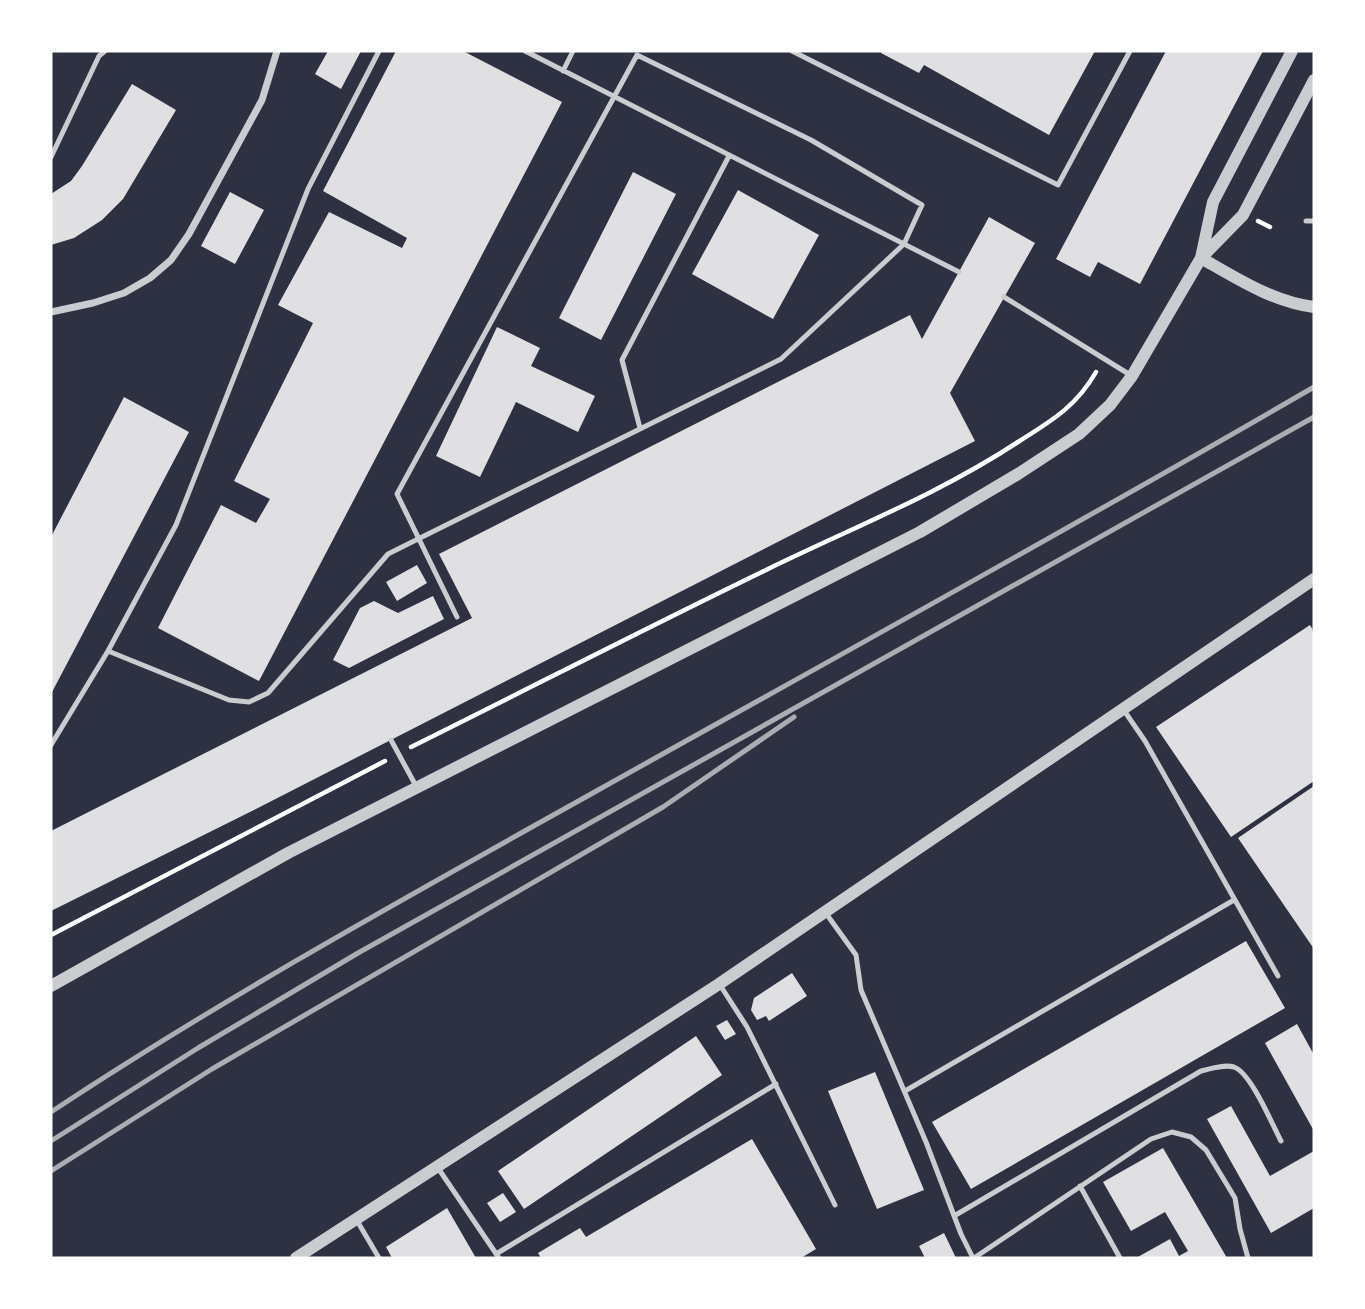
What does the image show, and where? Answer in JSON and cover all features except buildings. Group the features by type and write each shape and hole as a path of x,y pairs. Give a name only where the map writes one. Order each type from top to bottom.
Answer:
{"street":[{"path":"51,312 124,293 150,278 171,260 262,100 277,51"},
{"path":"1200,258 1213,202 1292,51"},
{"path":"51,986 288,853 820,585 919,532 1018,474 1079,434 1110,405 1132,376 1200,258 1243,215 1314,80"},
{"path":"1200,258 1280,298 1314,307"},
{"path":"296,1258 719,984 1314,579"}],"lane":[{"path":"51,158 99,56 105,51"},
{"path":"51,745 108,651 176,525 309,189 379,51"},
{"path":"525,51 959,272"},
{"path":"563,71 573,51"},
{"path":"792,51 1058,185 1130,51"},
{"path":"108,651 229,701 249,702 268,692 388,554 418,539 640,428 781,359 904,244 922,205 811,140 637,55 397,494 418,539 457,617"},
{"path":"640,428 622,360 729,156"},
{"path":"1306,221 1314,221"},
{"path":"1004,297 1132,376"},
{"path":"1123,709 1145,741 1278,976"},
{"path":"391,740 417,787"},
{"path":"905,1091 1234,900"},
{"path":"825,912 856,955 861,990 973,1258 1151,1139 1172,1132 1191,1137 1206,1150 1235,1198 1248,1258"},
{"path":"719,984 747,1027 835,1205"},
{"path":"954,1216 1201,1072 1217,1067 1233,1067 1245,1074 1281,1141"},
{"path":"438,1167 497,1256 776,1084"},
{"path":"1080,1186 1120,1258"},
{"path":"356,1219 379,1258"}],"path":[{"path":"51,935 398,754 768,569 908,505 957,479 1067,410 1089,385 1104,360"}],"railway":[{"path":"51,1112 185,1027 322,946 1314,387"},
{"path":"51,1141 198,1048 358,953 1314,417"},
{"path":"51,1171 212,1069 663,807 794,717"}]}
